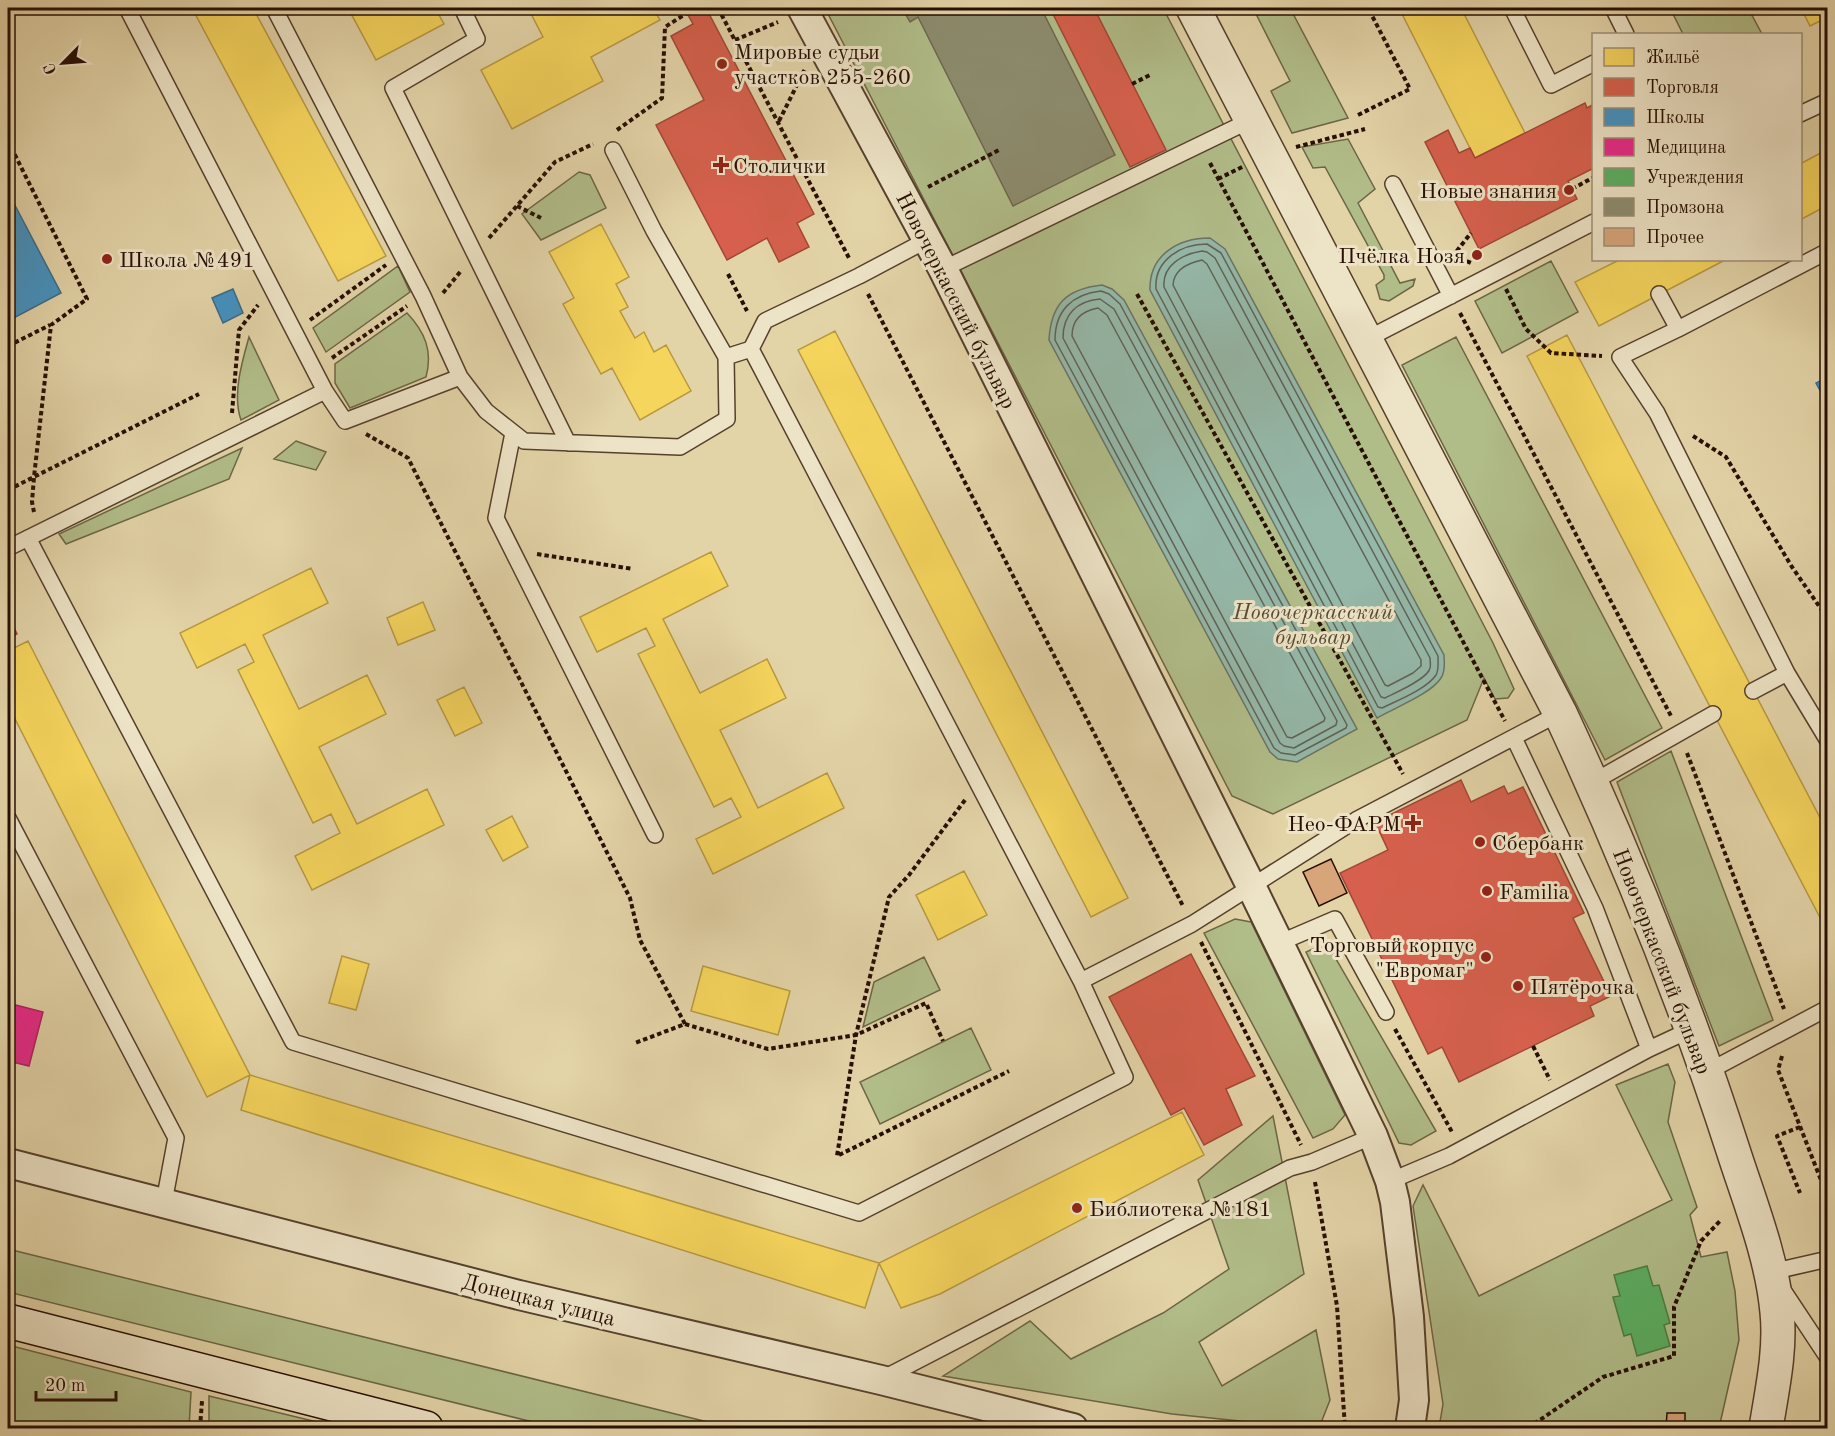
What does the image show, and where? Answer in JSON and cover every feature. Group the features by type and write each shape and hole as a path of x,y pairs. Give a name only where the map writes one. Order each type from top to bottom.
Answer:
{"street":[{"name":"Новочеркасский бульвар","path":"1193,8 1464,526 1593,782 1692,1029 1753,1210 1771,1272 1778,1312 1778,1351 1766,1428"},
{"name":"Новочеркасский бульвар","path":"794,13 819,41 943,269 1373,1136 1390,1181 1395,1202 1409,1317 1414,1400 1410,1428"},
{"name":"Донецкая улица","path":"8,1163 519,1295 881,1380 1072,1428"},
{"path":"8,1321 426,1428"}],"lane":[{"path":"127,8 325,391 345,421 460,377"},
{"path":"274,8 426,303 460,377 486,411 524,441 680,447 727,419 726,357 654,231 614,150"},
{"path":"462,8 477,39 393,88 568,443"},
{"path":"1512,8 1551,85 1592,64"},
{"path":"1612,8 1625,33"},
{"path":"1802,113 1827,101"},
{"path":"943,269 1251,120"},
{"path":"1393,184 1451,296"},
{"path":"1365,340 1592,223"},
{"path":"726,357 751,349 765,321 927,240"},
{"path":"1827,251 1620,357 1657,413 1787,673 1827,741"},
{"path":"1659,294 1678,329"},
{"path":"32,535 293,1042 859,1213 1125,1077 1081,981 751,349"},
{"path":"8,548 325,391"},
{"path":"513,433 496,518 655,835"},
{"path":"1753,691 1787,673"},
{"path":"1081,981 1192,924 1356,820 1560,713"},
{"path":"1593,782 1713,714"},
{"path":"1514,738 1595,908 1649,1049"},
{"path":"8,818 176,1138 164,1202"},
{"path":"1279,943 1335,919 1386,1012"},
{"path":"1707,1072 1827,1008"},
{"path":"1390,1181 1462,1150 1649,1049 1692,1029"},
{"path":"881,1380 1290,1168 1312,1162 1373,1136"},
{"path":"1827,1259 1771,1272 1827,1358"}],"path":[{"path":"718,8 859,276 1192,924 1299,1141 1312,1162 1336,1306 1345,1428"},
{"path":"1358,115 1410,89 1368,8"},
{"path":"617,131 662,98 665,27 687,13"},
{"path":"735,40 794,13"},
{"path":"778,122 819,41"},
{"path":"1132,84 1152,74"},
{"path":"8,141 87,299 51,325 8,346"},
{"path":"325,391 333,356 426,303 476,254 555,162 597,142"},
{"path":"1199,144 1514,738"},
{"path":"924,189 999,150"},
{"path":"1572,189 1592,178"},
{"path":"517,206 541,218"},
{"path":"294,331 401,254"},
{"path":"1497,272 1526,329 1551,353 1620,357"},
{"path":"728,274 759,333"},
{"path":"230,438 239,330 272,287"},
{"path":"1137,294 1412,791"},
{"path":"32,535 34,477 51,325"},
{"path":"8,490 199,394"},
{"path":"1657,413 1726,457 1792,567 1827,619"},
{"path":"345,421 408,458 630,898 640,940 685,1024"},
{"path":"512,550 633,569"},
{"path":"977,785 909,875 889,897 856,1035 837,1156 1009,1071"},
{"path":"634,1043 685,1024 768,1049 856,1035 926,1003 943,1041"},
{"path":"1386,1012 1462,1150"},
{"path":"1533,1046 1559,1098"},
{"path":"1800,1127 1777,1136 1800,1193"},
{"path":"1527,1428 1603,1377 1674,1356 1674,1307 1701,1241 1721,1220"}],"green space":[{"name":"Новочеркасский бульвар","path":"825,8 1163,8 1493,643 1514,689 1508,698 1495,699 1484,678 1467,720 1273,814 1232,796"},
{"path":"1253,8 1290,8 1348,118 1292,133 1271,91 1290,81"},
{"path":"1681,8 1748,8 1761,33 1682,33 1672,12"},
{"path":"1348,139 1375,189 1358,203 1400,283 1415,279 1413,286 1389,301 1380,299 1376,285 1384,279 1384,275 1325,167 1313,168 1302,147"},
{"path":"579,172 590,175 606,208 541,240 522,214"},
{"path":"1551,261 1578,312 1502,353 1475,301"},
{"path":"398,266 410,292 326,352 313,328"},
{"path":"407,313 419,327 426,342 429,359 426,377 350,408 335,383 335,364"},
{"path":"249,337 279,400 241,420 237,400 238,389"},
{"path":"1456,337 1662,728 1605,760 1402,365"},
{"path":"296,441 326,452 316,470 274,459"},
{"path":"242,448 229,479 66,544 59,534"},
{"path":"1671,751 1773,1020 1719,1046 1617,782"},
{"path":"1235,919 1251,922 1345,1115 1333,1129 1313,1138 1204,933"},
{"path":"1319,946 1332,952 1436,1131 1411,1145 1399,1143 1306,952"},
{"path":"924,957 940,990 863,1027 874,982"},
{"path":"971,1028 991,1070 880,1124 860,1082"},
{"path":"1668,1064 1675,1082 1668,1122 1697,1207 1690,1215 1701,1257 1727,1252 1735,1291 1739,1340 1719,1428 1439,1428 1443,1404 1413,1206 1423,1185 1479,1296 1672,1200 1616,1085"},
{"path":"1273,1116 1304,1274 1199,1342 1222,1386 1316,1330 1330,1400 1319,1428 1259,1428 1259,1423 1172,1414 943,1376 1030,1321 1071,1359 1163,1313 1229,1269 1198,1180"},
{"path":"8,1249 732,1428 557,1428 8,1292"},
{"path":"8,1345 191,1392 189,1428 8,1428"},
{"path":"209,1396 342,1428 209,1428"}],"water":[{"path":"1210,238 1225,249 1444,655 1444,672 1436,684 1421,695 1377,718 1150,290 1154,267 1168,251 1187,241"},
{"path":"1102,285 1112,289 1124,300 1357,729 1297,762 1278,759 1270,752 1049,340 1053,317 1063,300 1079,290"}],"building: Жильё":[{"path":"192,8 253,8 386,256 338,281"},
{"path":"348,8 435,8 444,24 376,60"},
{"path":"528,8 653,8 660,20 591,57 603,81 512,129 481,70 543,37"},
{"path":"1399,8 1461,8 1525,133 1475,158"},
{"path":"1801,8 1828,8 1828,17 1810,26"},
{"path":"1828,149 1828,205 1802,219 1802,163"},
{"path":"601,224 629,277 616,284 628,307 620,311 635,338 644,332 654,352 666,345 691,391 640,420 612,368 601,374 563,304 574,298 549,252"},
{"path":"1617,261 1723,261 1599,326 1575,282"},
{"path":"835,331 1128,898 1091,917 798,350"},
{"path":"1567,335 1828,833 1827,931 1527,356"},
{"path":"711,552 728,586 663,619 700,693 767,659 786,698 720,730 758,808 827,773 844,808 713,874 696,839 741,817 731,798 714,807 638,654 655,646 646,628 597,652 580,617"},
{"path":"311,568 328,603 263,635 299,709 367,675 386,714 319,747 357,824 427,789 444,825 312,890 295,856 340,833 331,814 313,823 238,670 254,662 245,644 197,668 180,633"},
{"path":"423,602 435,630 398,645 387,618"},
{"path":"28,641 250,1075 207,1097 8,705 8,651"},
{"path":"464,687 482,723 455,736 437,700"},
{"path":"512,816 528,847 503,861 486,830"},
{"path":"964,871 987,915 938,940 916,895"},
{"path":"342,956 369,964 356,1010 329,1003"},
{"path":"703,966 790,991 778,1035 691,1011"},
{"path":"250,1075 879,1263 865,1308 241,1110"},
{"path":"1182,1112 1204,1155 940,1294 901,1308 879,1263"}],"building: Торговля":[{"path":"684,8 706,8 814,214 797,223 809,247 779,262 767,238 727,260 656,125 704,100 671,36 693,24"},
{"path":"1050,8 1094,8 1166,150 1130,167"},
{"path":"1585,103 1587,108 1592,105 1592,169 1568,181 1577,199 1479,249 1425,142 1448,130 1459,153 1470,148 1475,158"},
{"path":"8,615 17,634 8,638"},
{"name":"Торговый корпус \"Евромаг\"","path":"1461,780 1471,802 1504,786 1508,794 1523,787 1584,913 1573,918 1611,996 1590,1006 1594,1016 1459,1082 1442,1047 1428,1054 1340,873 1388,850 1375,822"},
{"path":"1191,954 1255,1076 1226,1089 1242,1125 1204,1145 1184,1108 1171,1115 1109,997"}],"building: Школы":[{"path":"8,192 61,293 8,321"},
{"path":"233,289 243,313 223,323 212,298"},
{"path":"1828,377 1828,405 1816,383"}],"building: Медицина":[{"path":"8,1003 43,1012 29,1066 8,1061"}],"building: Учреждения":[{"path":"1647,1266 1653,1286 1659,1285 1670,1323 1664,1325 1670,1346 1637,1356 1631,1334 1624,1336 1613,1297 1620,1296 1614,1275"}],"building: Промзона":[{"path":"902,8 1041,8 1115,155 1013,206 918,17 910,22"}],"building: Прочее":[{"path":"1331,859 1347,893 1319,906 1303,872"},
{"path":"1667,1413 1685,1413 1685,1428 1666,1428"}],"place":[{"name":"Мировые судьи участков 255-260","path":"722,64"},
{"name":"Столички","path":"721,165"},
{"name":"Новые знания","path":"1569,190"},
{"name":"Пчёлка Нозя","path":"1477,255"},
{"name":"Школа №491","path":"107,259"},
{"name":"Нео-ФАРМ","path":"1413,823"},
{"name":"Сбербанк","path":"1480,842"},
{"name":"Familia","path":"1487,891"},
{"name":"Торговый корпус \"Евромаг\"","path":"1486,957"},
{"name":"Пятёрочка","path":"1518,986"},
{"name":"Библиотека №181","path":"1077,1208"}]}
